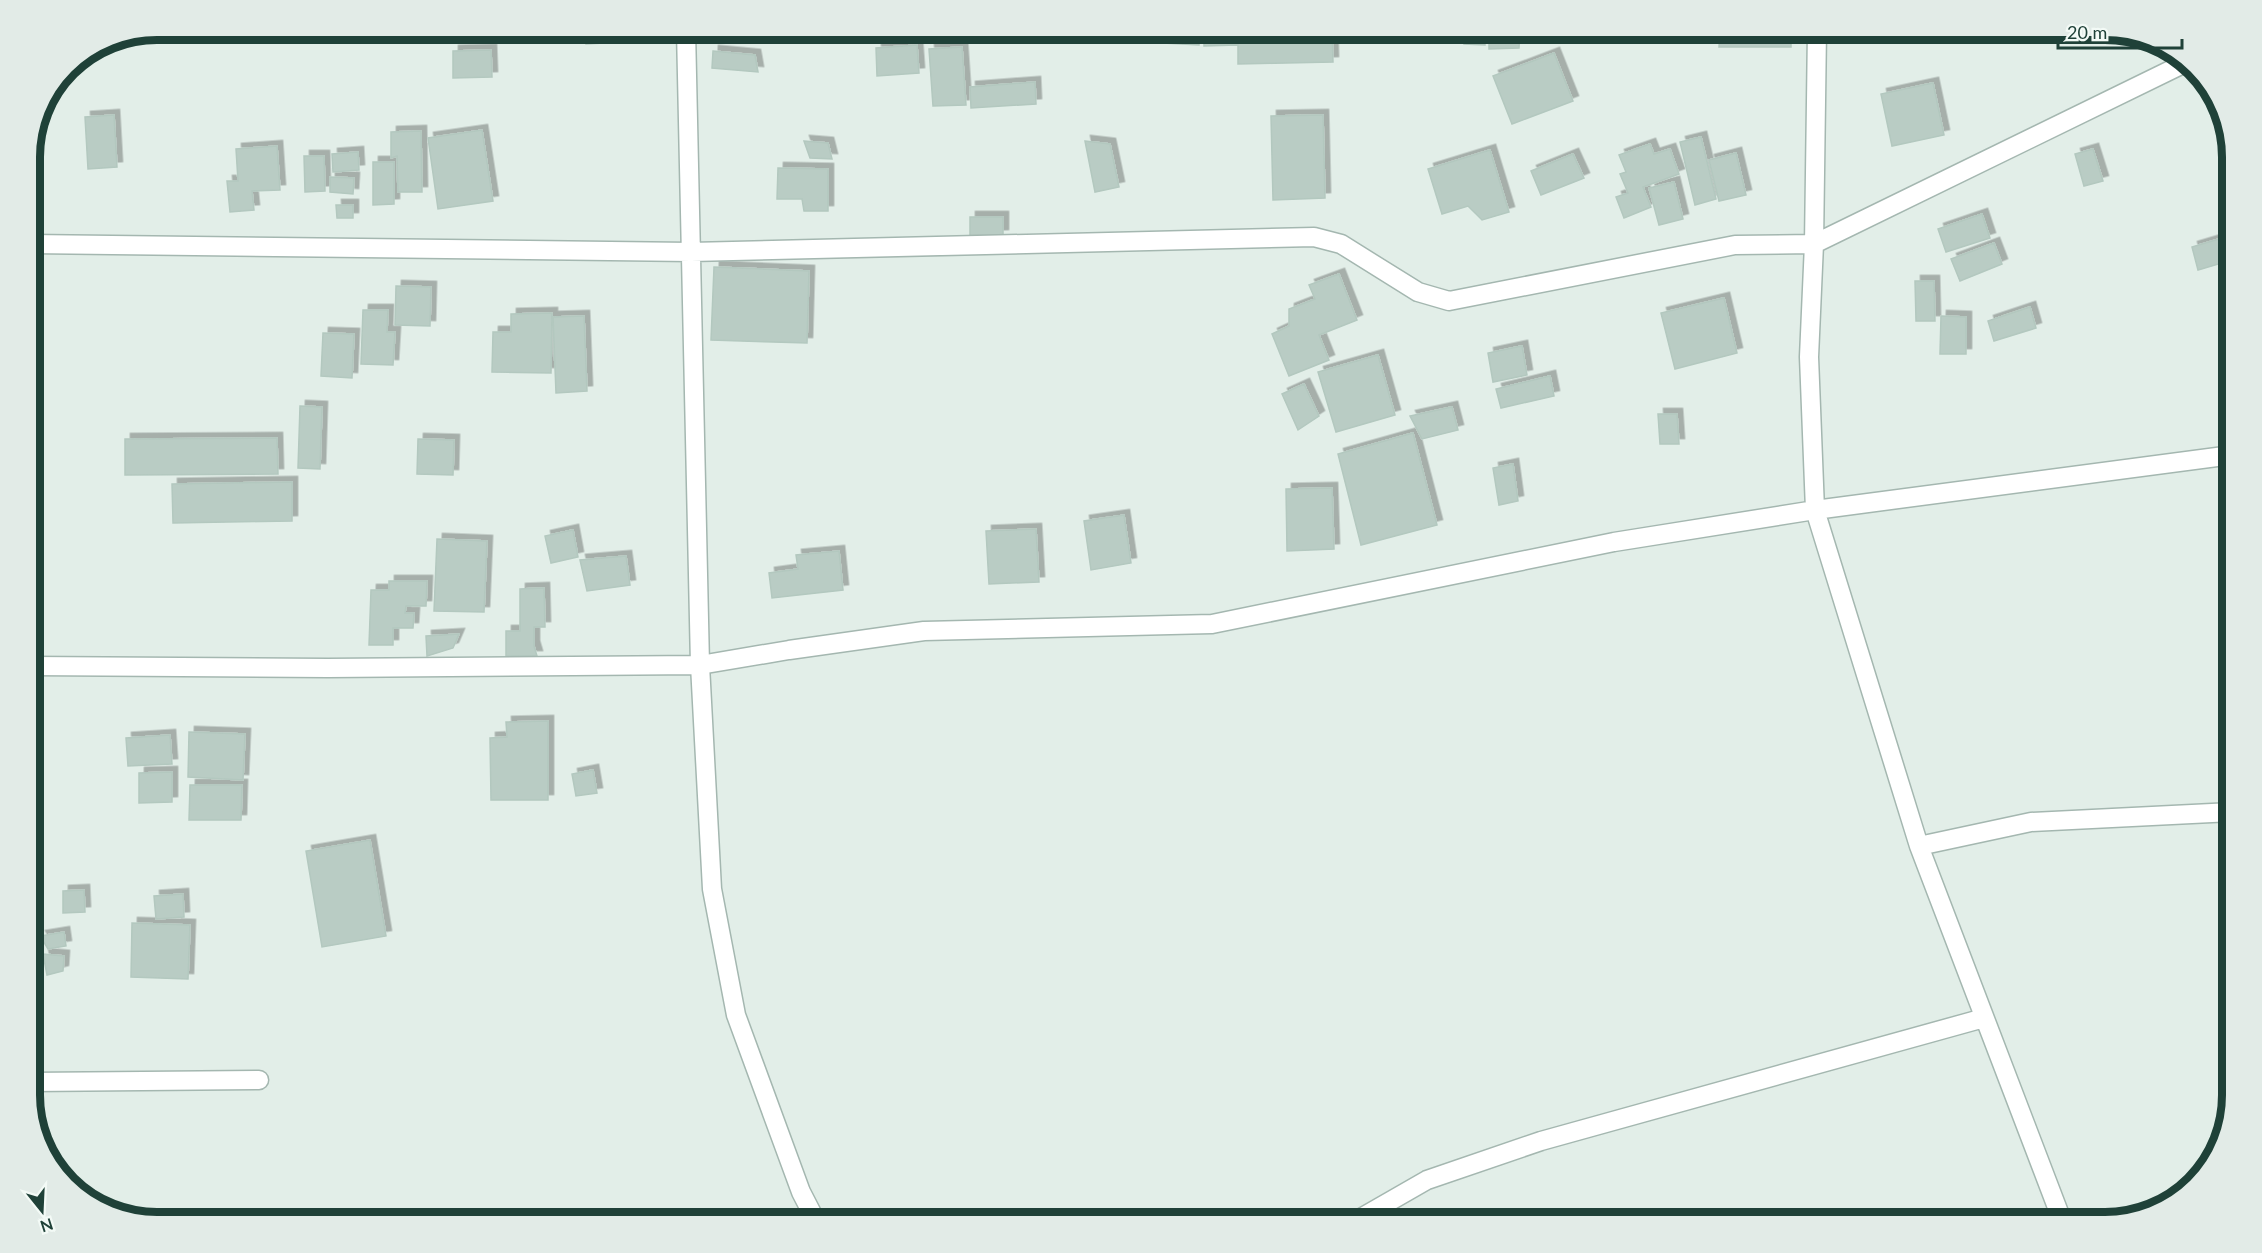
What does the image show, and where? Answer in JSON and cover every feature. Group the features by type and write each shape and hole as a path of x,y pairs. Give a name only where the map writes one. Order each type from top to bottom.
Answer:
{"street":[{"path":"686,40 700,665 712,889 736,1015 801,1192 811,1212"},
{"path":"1816,40 1814,244 1809,357 1815,510 1919,846 2059,1212"},
{"path":"41,244 691,252 1314,237 1341,244 1418,292 1449,301 1735,245 1814,244 2178,67"},
{"path":"41,666 340,668 700,665 924,631 1212,624 1614,542 1815,510 2221,457"},
{"path":"1919,846 2031,822 2222,813"},
{"path":"1371,1212 1427,1180 1541,1141 1984,1018"},
{"path":"41,1082 259,1080"}],"building":[{"path":"586,40 662,40 586,44"},
{"path":"1163,40 1199,40 1199,45 1163,43"},
{"path":"1204,40 1332,40 1333,62 1238,64 1238,45 1204,46"},
{"path":"1464,40 1485,40 1485,45 1464,44"},
{"path":"1489,40 1519,40 1519,48 1489,49"},
{"path":"1719,40 1791,40 1791,47 1719,47"},
{"path":"917,45 919,73 877,76 876,48"},
{"path":"962,47 966,105 933,106 929,49"},
{"path":"491,50 492,77 453,78 453,51"},
{"path":"713,51 755,55 758,72 712,68"},
{"path":"1554,53 1573,101 1512,124 1493,76"},
{"path":"1035,82 1036,104 971,108 970,87"},
{"path":"1933,83 1944,135 1892,146 1881,94"},
{"path":"114,115 117,167 88,169 85,117"},
{"path":"1323,115 1325,198 1273,200 1271,116"},
{"path":"482,130 493,201 438,209 428,138"},
{"path":"421,131 422,192 398,192 397,156 391,158 391,132"},
{"path":"1701,137 1716,199 1695,205 1680,142"},
{"path":"804,141 828,143 832,159 810,158"},
{"path":"1085,141 1110,144 1119,187 1095,192"},
{"path":"1650,144 1654,154 1670,149 1679,174 1643,187 1651,207 1624,218 1616,197 1628,193 1620,174 1626,172 1619,155"},
{"path":"277,146 280,190 252,191 254,210 230,212 227,181 238,181 236,149"},
{"path":"2093,149 2103,181 2084,186 2075,154"},
{"path":"1490,150 1509,212 1482,220 1468,206 1442,214 1428,169"},
{"path":"358,152 359,170 333,172 332,154"},
{"path":"1736,153 1746,195 1719,201 1709,160"},
{"path":"1573,154 1584,178 1541,195 1531,171"},
{"path":"304,156 324,156 325,191 305,192"},
{"path":"373,162 394,162 394,204 373,205"},
{"path":"778,168 828,169 828,211 804,211 802,199 777,199"},
{"path":"330,177 354,178 353,194 330,192"},
{"path":"1674,182 1683,219 1659,225 1649,188"},
{"path":"336,205 353,205 353,218 337,218"},
{"path":"1982,214 1990,238 1946,252 1938,229"},
{"path":"970,217 1003,217 1003,235 970,236"},
{"path":"2221,238 2221,263 2198,270 2192,247"},
{"path":"1994,243 2002,264 1960,281 1951,259"},
{"path":"714,267 809,271 807,343 711,340"},
{"path":"1339,274 1357,320 1319,335 1329,360 1289,376 1272,334 1289,326 1289,309 1315,299 1309,285"},
{"path":"1915,281 1934,281 1935,321 1916,321"},
{"path":"396,286 431,287 430,326 395,325"},
{"path":"1724,298 1737,353 1675,369 1661,313"},
{"path":"2030,307 2036,328 1994,341 1988,321"},
{"path":"363,310 388,310 387,332 395,332 393,365 361,364"},
{"path":"552,313 551,373 492,372 493,332 511,332 511,314"},
{"path":"584,316 587,391 556,393 553,317"},
{"path":"1941,316 1966,317 1966,354 1940,354"},
{"path":"323,333 354,334 352,378 321,376"},
{"path":"1522,346 1527,375 1493,382 1488,353"},
{"path":"1378,355 1395,415 1336,432 1318,372"},
{"path":"1550,376 1554,396 1501,408 1496,389"},
{"path":"1304,384 1319,416 1298,430 1282,394"},
{"path":"300,406 322,407 320,469 298,468"},
{"path":"1452,407 1458,430 1422,439 1410,416"},
{"path":"1658,414 1677,414 1679,444 1660,444"},
{"path":"1413,433 1437,525 1361,545 1338,454"},
{"path":"277,438 278,474 125,475 125,439"},
{"path":"418,439 454,440 453,475 417,474"},
{"path":"1513,464 1518,501 1499,505 1493,468"},
{"path":"292,482 292,521 173,523 172,484"},
{"path":"1332,488 1334,549 1287,551 1286,489"},
{"path":"1124,515 1131,563 1091,570 1084,521"},
{"path":"1036,529 1039,582 989,584 986,531"},
{"path":"573,530 578,557 551,563 545,536"},
{"path":"437,539 487,541 484,612 434,611"},
{"path":"839,551 843,590 772,598 769,573 798,569 796,555"},
{"path":"626,556 630,585 587,591 580,560"},
{"path":"389,581 427,581 426,606 406,606 405,613 414,613 413,628 393,628 393,645 369,645 371,590 389,590"},
{"path":"544,588 545,627 534,627 534,646 537,656 506,656 506,631 520,631 520,589"},
{"path":"459,634 453,648 427,656 426,636"},
{"path":"548,721 548,800 491,800 490,738 507,737 506,722"},
{"path":"189,732 245,734 243,780 188,777"},
{"path":"170,735 172,764 128,766 126,738"},
{"path":"593,770 597,793 576,796 572,774"},
{"path":"172,772 172,802 139,803 139,773"},
{"path":"190,785 242,785 241,820 189,820"},
{"path":"370,840 386,936 322,947 306,851"},
{"path":"84,890 85,912 63,913 63,891"},
{"path":"183,894 184,917 156,919 154,896"},
{"path":"132,923 190,925 188,979 131,977"},
{"path":"64,932 66,946 48,949 41,936"},
{"path":"43,954 64,956 63,971 47,975"}]}
